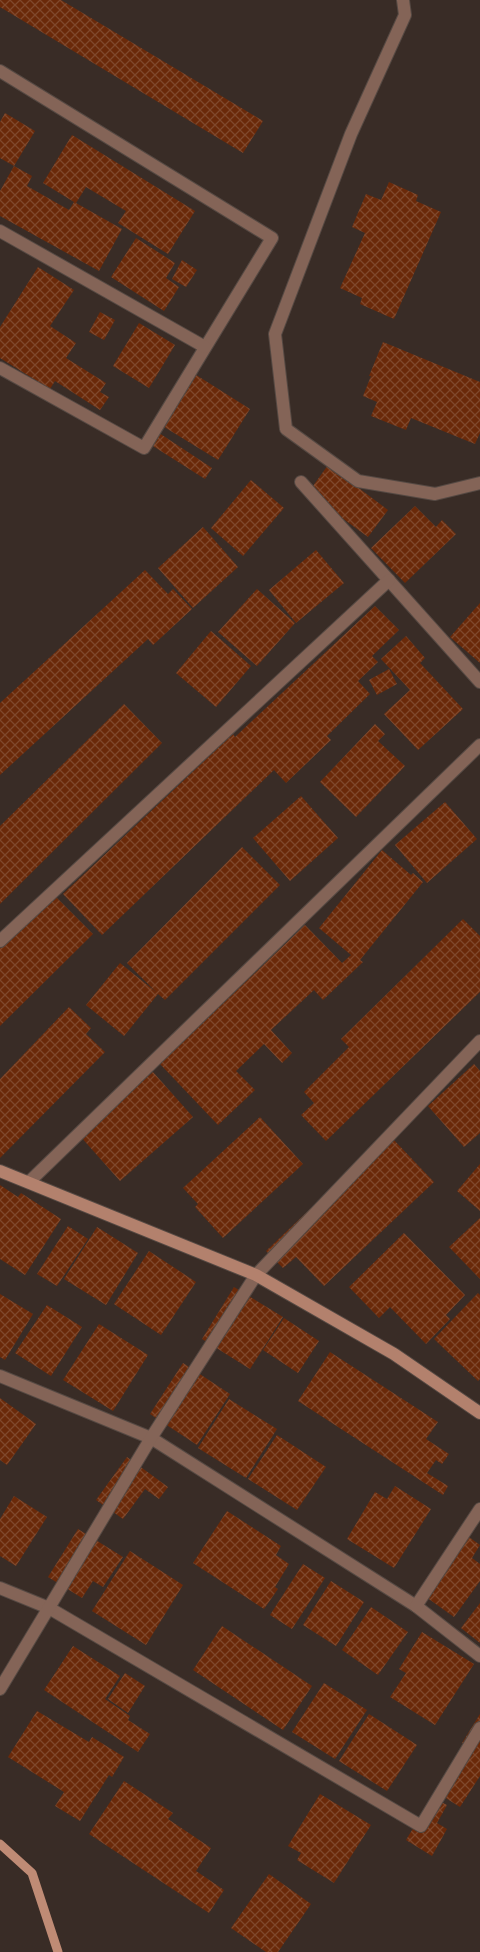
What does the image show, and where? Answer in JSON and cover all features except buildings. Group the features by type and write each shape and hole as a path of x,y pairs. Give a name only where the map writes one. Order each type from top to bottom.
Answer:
{"main road":[{"path":"0,1171 256,1275 394,1354 480,1413"}],"street":[{"path":"404,0 405,15 351,134 275,334 286,429 358,481 435,494 480,483"},
{"path":"0,71 272,238 144,448 0,368"},
{"path":"0,231 205,346"},
{"path":"301,482 480,682"},
{"path":"0,941 389,580"},
{"path":"29,1182 480,745"},
{"path":"0,1689 151,1438 256,1275 480,1041"},
{"path":"0,1376 151,1438 416,1606 480,1656"},
{"path":"416,1606 480,1509"},
{"path":"0,1588 49,1608 421,1826 480,1728"}],"waterway":[{"path":"0,1844 32,1873 58,1952"}]}
